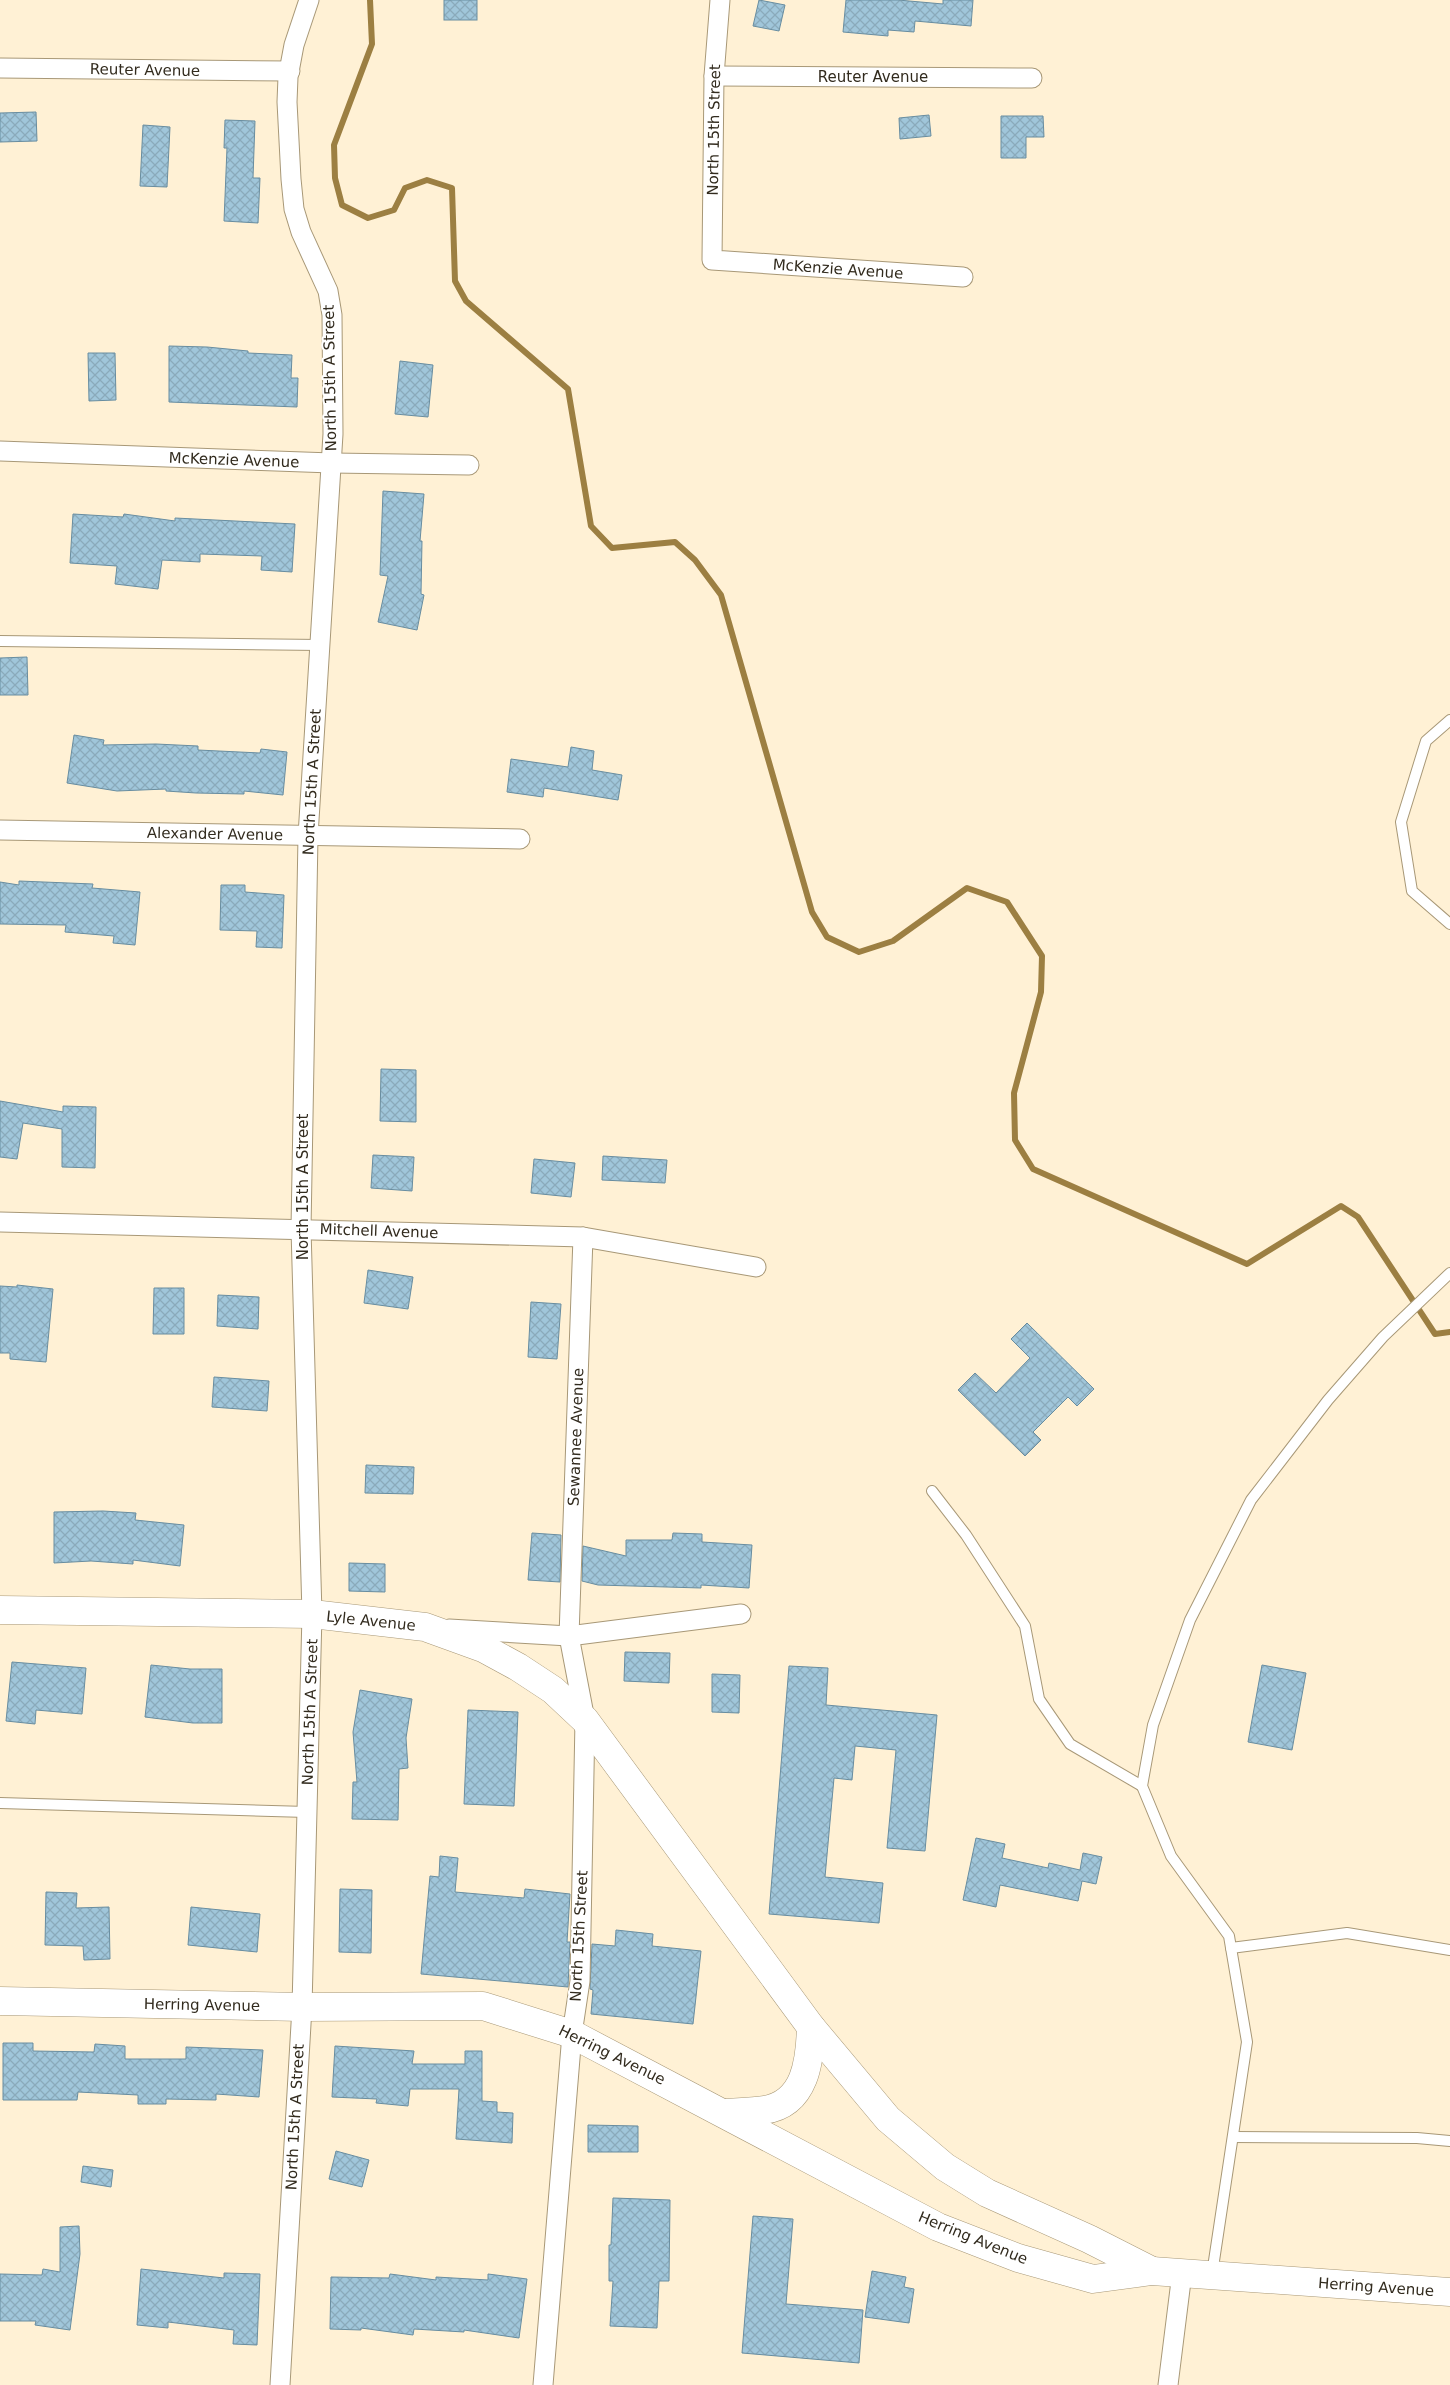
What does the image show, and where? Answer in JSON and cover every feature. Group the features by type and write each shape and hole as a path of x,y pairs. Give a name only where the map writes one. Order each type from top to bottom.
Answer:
{"main road":[{"name":"Lyle Avenue","path":"0,1610 312,1614 425,1627"},
{"name":"Herring Avenue","path":"425,1627 483,1648 518,1667 553,1690 585,1720 811,2026 888,2119 945,2167 986,2193 1089,2239 1152,2271"},
{"name":"Herring Avenue","path":"0,2001 302,2007 483,2006 572,2034 938,2227 1018,2258 1094,2279 1152,2271 1450,2292"},
{"path":"725,2113 766,2110 783,2103 794,2094 807,2070 810,2055 811,2026"}],"street":[{"name":"North 15th A Street","path":"280,2385 302,2007 312,1614 301,1229 308,836 332,463 332,315 328,291 301,232 294,209 287,102 294,45 309,0"},
{"name":"North 15th Street","path":"712,260 714,76 720,0"},
{"name":"Reuter Avenue","path":"0,68 290,71"},
{"name":"Reuter Avenue","path":"714,76 1032,78"},
{"name":"McKenzie Avenue","path":"712,260 963,277"},
{"name":"McKenzie Avenue","path":"0,451 332,463 469,464"},
{"name":"Alexander Avenue","path":"0,830 520,839"},
{"name":"Mitchell Avenue","path":"0,1222 582,1237 756,1267"},
{"name":"Sewannee Avenue","path":"570,1636 582,1237"},
{"name":"Lyle Avenue","path":"425,1627 570,1636 741,1614"},
{"name":"North 15th Street","path":"543,2385 572,2034 580,1981 585,1720 570,1636"},
{"path":"1168,2385 1182,2273"},
{"path":"270,2385 285,2385"}],"lane":[{"path":"0,640 320,645"},
{"path":"1450,720 1426,741 1401,822 1412,891 1450,924"},
{"path":"1212,2275 1247,2042 1229,1936 1171,1856 1142,1786 1153,1725 1190,1620 1251,1500 1328,1400 1384,1337 1446,1276"},
{"path":"932,1491 966,1535 1025,1626 1039,1699 1070,1744 1142,1786"},
{"path":"0,1803 307,1812"},
{"path":"1231,1948 1347,1933 1450,1950"},
{"path":"1233,2137 1417,2138 1450,2140"}],"building":[{"path":"444,0 477,0 477,20 444,20"},
{"path":"759,0 785,5 779,31 753,26"},
{"path":"846,0 898,0 943,4 943,0 973,0 971,26 915,21 914,32 888,30 888,36 843,32"},
{"path":"36,112 37,141 0,142 0,113"},
{"path":"929,115 931,136 900,139 899,118"},
{"path":"1001,116 1043,116 1044,137 1026,137 1026,158 1001,158"},
{"path":"225,120 255,121 253,178 260,178 258,223 224,221 227,148 224,148"},
{"path":"143,125 170,127 167,187 140,186"},
{"path":"169,346 207,347 248,351 248,353 292,355 291,378 298,378 297,407 169,402"},
{"path":"88,353 115,353 116,400 89,401"},
{"path":"400,361 433,365 428,417 395,414"},
{"path":"383,491 424,494 420,541 422,541 421,594 424,595 417,630 378,622 388,576 380,575"},
{"path":"73,514 123,517 124,514 175,521 175,518 295,524 292,572 261,570 262,556 200,554 200,562 162,560 158,589 115,584 117,566 70,563"},
{"path":"27,657 28,695 0,695 0,658"},
{"path":"74,735 104,740 103,745 156,744 198,746 198,750 260,753 261,749 287,752 283,795 244,791 244,794 196,793 166,791 166,789 117,791 67,783"},
{"path":"571,747 594,751 592,770 622,775 618,800 544,788 543,797 507,792 511,759 568,767"},
{"path":"19,881 93,884 92,888 140,892 135,945 113,943 114,936 65,932 66,925 0,924 0,882 19,885"},
{"path":"221,885 245,885 245,892 284,895 282,948 256,947 257,931 220,930"},
{"path":"381,1069 416,1070 416,1122 380,1121"},
{"path":"0,1101 63,1112 63,1106 96,1107 95,1168 62,1167 62,1129 23,1123 17,1159 0,1157"},
{"path":"373,1155 414,1157 412,1191 371,1188"},
{"path":"603,1156 667,1160 665,1183 602,1180"},
{"path":"534,1159 575,1163 571,1197 531,1193"},
{"path":"368,1270 413,1277 408,1309 364,1303"},
{"path":"17,1285 53,1289 46,1362 10,1359 10,1353 0,1353 0,1286 17,1287"},
{"path":"154,1288 184,1288 184,1334 153,1334"},
{"path":"218,1295 259,1297 258,1329 217,1326"},
{"path":"531,1302 561,1304 557,1359 528,1357"},
{"path":"1027,1323 1094,1389 1077,1406 1068,1397 1033,1432 1041,1440 1025,1456 958,1390 975,1373 996,1393 1030,1358 1011,1339"},
{"path":"214,1377 269,1381 267,1411 212,1407"},
{"path":"366,1465 414,1467 413,1494 365,1493"},
{"path":"103,1511 136,1513 135,1520 184,1525 180,1566 133,1560 133,1564 91,1561 54,1563 54,1512"},
{"path":"532,1533 561,1535 560,1582 528,1580"},
{"path":"673,1533 702,1534 702,1542 752,1545 749,1588 701,1585 701,1588 598,1585 582,1581 583,1546 626,1556 626,1540 672,1540"},
{"path":"349,1563 385,1564 385,1592 349,1591"},
{"path":"625,1652 670,1653 669,1683 624,1681"},
{"path":"12,1662 86,1668 82,1714 36,1710 35,1724 6,1721"},
{"path":"151,1665 190,1669 222,1669 222,1723 193,1723 145,1717"},
{"path":"1262,1665 1306,1673 1292,1750 1248,1742"},
{"path":"789,1666 828,1668 826,1705 937,1715 925,1851 887,1848 896,1750 855,1746 852,1780 834,1778 825,1877 883,1883 879,1923 769,1914"},
{"path":"712,1674 740,1675 739,1713 712,1712"},
{"path":"360,1690 412,1699 406,1738 408,1768 399,1769 398,1820 352,1819 353,1782 357,1782 353,1732"},
{"path":"468,1710 518,1712 514,1806 464,1804"},
{"path":"976,1838 1005,1844 1002,1858 1048,1868 1049,1863 1080,1870 1083,1853 1102,1857 1096,1884 1082,1881 1078,1901 1000,1885 996,1907 963,1900"},
{"path":"440,1856 458,1858 455,1892 524,1898 525,1889 570,1894 567,1942 570,1942 568,1987 421,1974 430,1876 439,1877"},
{"path":"340,1889 372,1890 371,1953 339,1952"},
{"path":"46,1892 77,1893 76,1908 109,1907 110,1959 84,1960 83,1946 45,1945"},
{"path":"191,1907 260,1914 257,1952 188,1945"},
{"path":"616,1930 653,1934 652,1946 701,1951 693,2024 591,2014 593,1990 590,1989 592,1944 615,1946"},
{"path":"3,2043 33,2043 33,2051 94,2052 95,2044 125,2046 125,2059 186,2059 186,2047 263,2050 259,2097 216,2094 216,2100 166,2099 166,2104 138,2104 138,2095 78,2092 77,2100 3,2100"},
{"path":"335,2046 414,2051 412,2064 465,2064 465,2051 482,2051 482,2101 497,2102 497,2112 513,2113 512,2143 456,2139 459,2089 410,2089 408,2106 376,2103 377,2099 332,2097"},
{"path":"588,2125 638,2126 638,2152 588,2152"},
{"path":"336,2151 369,2160 362,2187 329,2179"},
{"path":"83,2166 113,2170 111,2187 81,2182"},
{"path":"613,2198 670,2200 669,2281 659,2281 657,2328 610,2326 613,2281 609,2281 609,2245 611,2245"},
{"path":"753,2216 793,2219 786,2304 863,2310 859,2363 742,2353"},
{"path":"79,2226 80,2254 70,2330 35,2325 36,2321 0,2321 0,2274 42,2275 43,2269 60,2272 60,2227"},
{"path":"141,2269 224,2278 224,2273 260,2274 257,2345 233,2344 234,2330 168,2322 168,2328 137,2325"},
{"path":"872,2271 906,2277 904,2287 914,2289 909,2323 865,2317"},
{"path":"390,2274 436,2280 436,2277 488,2280 488,2274 527,2279 519,2338 464,2330 464,2332 414,2329 413,2335 361,2328 361,2330 330,2329 331,2277 389,2278"}],"waterway":[{"path":"370,0 372,44 334,145 335,178 342,205 368,218 394,210 405,188 427,180 452,188 455,281 466,301 568,389 591,526 612,548 675,542 695,560 721,595 812,912 827,937 859,952 893,941 967,888 1007,902 1042,956 1041,992 1014,1093 1015,1140 1033,1169 1247,1264 1341,1206 1358,1217 1435,1334 1450,1332"}]}
